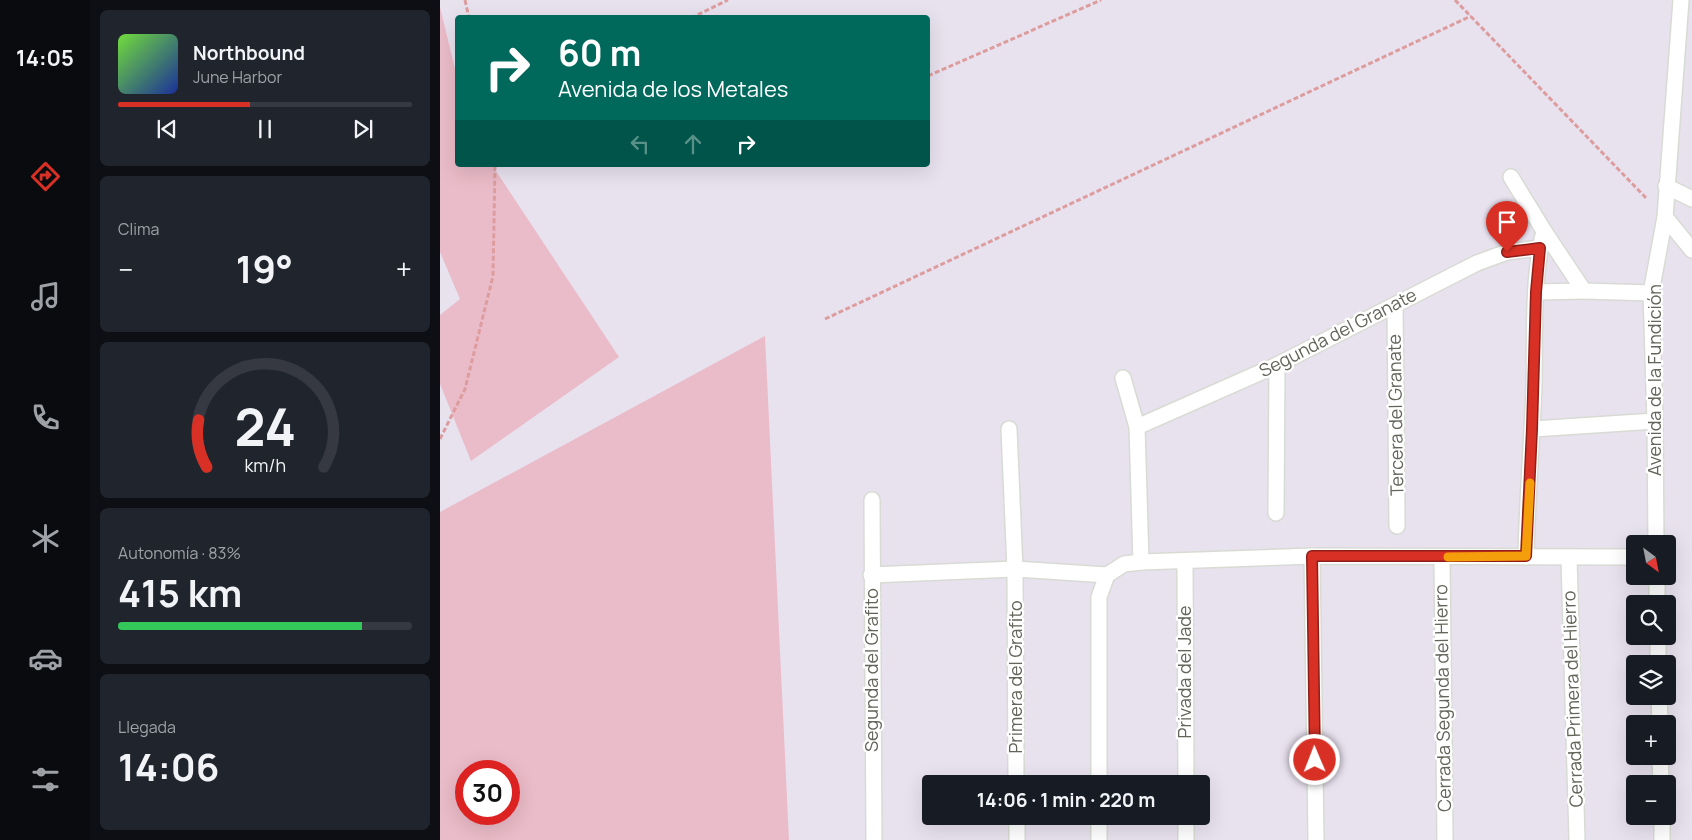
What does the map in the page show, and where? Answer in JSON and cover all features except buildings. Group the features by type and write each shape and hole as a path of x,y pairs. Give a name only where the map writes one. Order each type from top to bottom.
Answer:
{"street":[{"name":"Avenida de la Fundición","path":"1656,535 1651,293 1665,217 1681,0"},
{"path":"1511,177 1544,231 1584,290"},
{"path":"1666,186 1692,199"},
{"path":"1665,217 1692,250"},
{"path":"1526,556 1536,292 1540,248 1544,231"},
{"name":"Segunda del Granate","path":"1137,427 1277,365 1477,262 1507,252 1540,248"},
{"path":"1536,292 1584,290 1651,293"},
{"name":"Tercera del Granate","path":"1395,305 1397,526"},
{"path":"1276,513 1277,365"},
{"path":"1123,378 1137,427 1141,562"},
{"path":"1532,429 1655,421"},
{"name":"Primera del Grafito","path":"1009,429 1015,569 1016,775"},
{"name":"Segunda del Grafito","path":"872,500 874,840"},
{"path":"871,575 1015,569 1107,575 1124,564 1141,562 1312,556 1626,557"},
{"path":"1312,556 1316,840"},
{"name":"Cerrada Segunda del Hierro","path":"1442,557 1445,840"},
{"name":"Cerrada Primera del Hierro","path":"1569,558 1577,840"},
{"name":"Privada del Jade","path":"1185,561 1186,775"},
{"path":"1099,775 1099,598 1107,575"},
{"path":"1017,825 1017,840"},
{"path":"1099,825 1099,840"},
{"path":"1186,825 1186,840"},
{"path":"1662,825 1662,840"}],"path":[{"path":"465,0 468,15"},
{"path":"697,15 728,0"},
{"path":"930,75 1101,0"},
{"path":"1455,0 1665,217"},
{"path":"825,319 1472,16"},
{"path":"440,439 465,389 493,276 495,167"}],"shaded area":[{"path":"440,7 455,69 455,167 493,167 619,357 471,461 440,384 440,315 460,299 440,252"},
{"path":"765,336 789,840 440,840 440,512"}],"slow traffic":[{"path":"1448,557 1526,556 1530,483"}],"route":[{"path":"1315,760 1312,556 1526,556 1536,292 1540,248 1507,252"}]}
